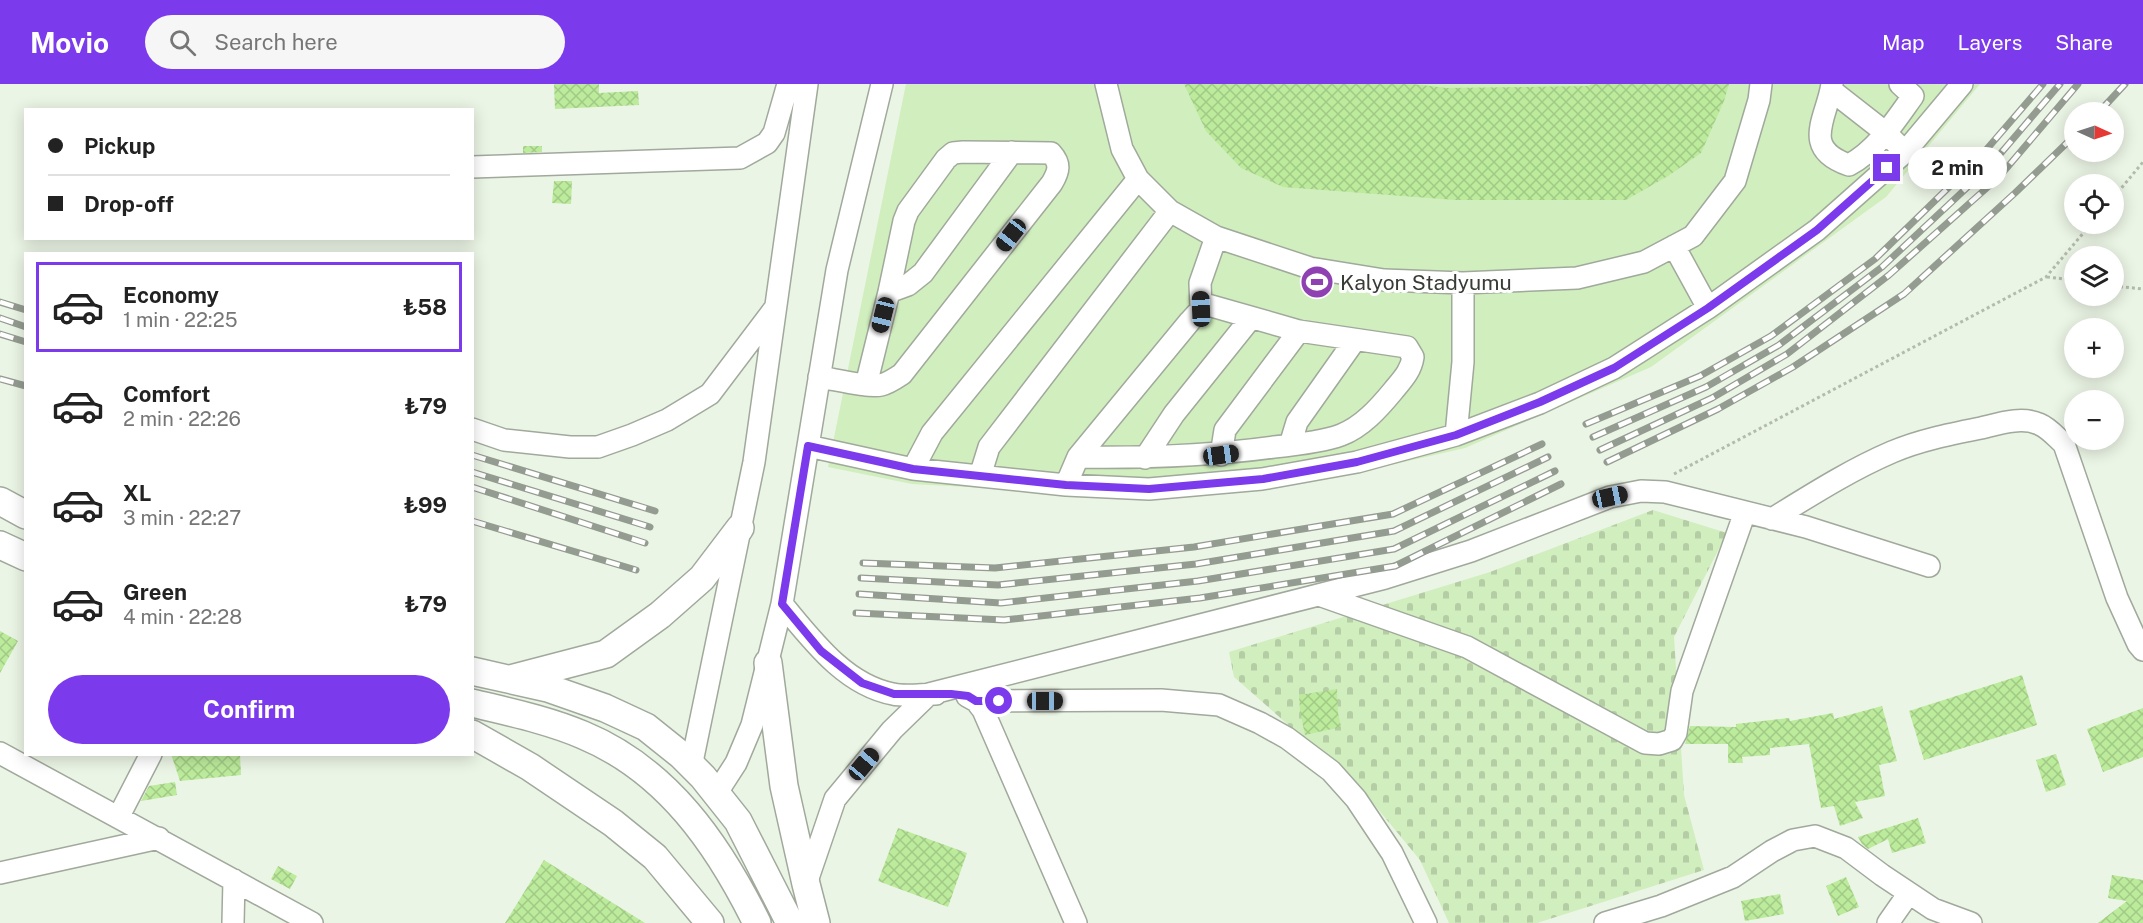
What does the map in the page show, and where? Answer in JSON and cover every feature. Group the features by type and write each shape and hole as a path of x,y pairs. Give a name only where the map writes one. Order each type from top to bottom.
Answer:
{"main road":[{"path":"0,501 24,513"},
{"path":"509,679 606,654 660,615 702,578 740,528"},
{"path":"0,545 24,556"},
{"path":"768,663 784,786 816,923"},
{"path":"474,671 559,692 604,708 646,727 681,755 703,777 738,821 790,923"},
{"path":"474,704 564,727 600,742 641,767 682,807 719,854 757,923"},
{"path":"474,736 530,767 613,823 655,857 710,923"},
{"path":"682,807 691,766"},
{"path":"682,807 716,794"}],"street":[{"path":"474,166 740,158 767,142 774,133 788,84"},
{"path":"691,766 754,462 807,84"},
{"path":"716,794 736,763 752,725 782,604 837,270 882,84"},
{"path":"1106,84 1122,149 1138,179 1170,211 1216,237 1310,268 1383,280 1464,283 1577,278 1644,262 1693,236 1735,181 1759,100 1761,84"},
{"path":"1900,84 1913,96 1886,133 1858,160 1849,165 1840,161 1820,141 1819,132 1832,87 1886,133 1905,152"},
{"path":"808,446 913,469 1066,485 1149,489 1263,479 1357,462 1456,435 1540,402 1614,368 1708,308 1817,230 1905,152 1962,84"},
{"path":"819,377 866,385 879,386 902,374 1052,183 1059,170 1057,159 1051,153 963,152 953,153 946,159 908,212 900,234 889,292 866,385"},
{"path":"889,292 908,285 922,273 1012,152"},
{"path":"913,469 932,433 1138,179"},
{"path":"980,476 989,447 1170,211"},
{"path":"1201,309 1200,283 1216,237"},
{"path":"1674,246 1708,308"},
{"path":"1456,435 1463,362 1464,283"},
{"path":"1066,485 1078,458 1201,309 1208,306 1219,307 1299,331 1407,346 1413,357 1411,368 1385,400 1363,422 1341,435 1221,455 1078,458"},
{"path":"474,430 504,440 570,447 598,447 632,435 667,420 710,394 776,308"},
{"path":"1145,458 1174,414 1251,318"},
{"path":"1221,455 1225,430 1299,331"},
{"path":"1290,445 1297,422 1355,340"},
{"path":"1772,519 1845,475 1894,452 1948,435 2007,422 2038,423 2064,444 2117,598 2143,650"},
{"path":"806,884 835,799 892,730 929,694 1385,578 1471,551 1610,497 1641,491 1665,492 1806,527 1929,567"},
{"path":"1319,595 1467,647 1645,743 1659,744 1672,740 1676,733 1682,691 1745,512"},
{"path":"782,604 821,651 862,683 894,694 962,694 976,701 983,710 1076,923"},
{"path":"976,701 1161,700 1219,705 1260,723 1287,738 1330,771 1356,799 1392,852 1426,923"},
{"path":"0,753 312,923"},
{"path":"118,816 150,756"},
{"path":"1605,923 1661,906 1732,877 1793,840 1815,836 1846,848 1881,875 1933,909 1971,923"},
{"path":"0,873 159,838"},
{"path":"233,923 234,880"},
{"path":"1888,923 1909,893"}],"path":[{"path":"2124,185 2143,162"},
{"path":"1672,474 2046,277 2083,234"},
{"path":"2046,277 2064,279"},
{"path":"2124,287 2143,289"}],"green space":[{"name":"Kalyon Stadyumu","path":"906,84 1980,84 1886,197 1651,367 1465,448 1351,474 1175,498 912,484 828,467"},
{"path":"1653,510 1727,533 1674,637 1684,795 1704,870 1537,923 1449,923 1420,860 1363,791 1234,677 1229,652 1490,572"}],"building":[{"path":"554,84 599,84 599,93 638,91 639,105 555,109"},
{"path":"1184,84 1413,84 1446,88 1589,86 1591,84 1729,84 1701,153 1668,176 1626,200 1456,200 1283,187 1241,168 1206,131"},
{"path":"523,146 542,146 542,152 523,153"},
{"path":"554,181 572,181 571,204 552,203"},
{"path":"0,631 18,641 0,673"},
{"path":"2022,675 2037,725 1924,760 1909,711"},
{"path":"1337,689 1341,727 1305,735 1299,695"},
{"path":"1882,706 1897,761 1879,765 1885,796 1855,802 1863,818 1840,826 1834,806 1821,808 1809,744 1770,748 1770,755 1742,757 1743,763 1728,763 1728,744 1685,744 1690,726 1736,727 1736,724 1789,718 1790,721 1833,713 1834,719"},
{"path":"2143,708 2143,757 2103,772 2087,729"},
{"path":"2056,754 2066,785 2046,792 2036,760"},
{"path":"172,756 240,756 241,775 180,781"},
{"path":"175,782 177,795 141,801 149,786"},
{"path":"1918,818 1926,843 1892,853 1888,839 1868,849 1858,837"},
{"path":"898,828 967,853 948,907 878,881"},
{"path":"544,860 645,923 505,923"},
{"path":"278,866 297,876 290,889 271,879"},
{"path":"2112,875 2143,880 2143,923 2098,923 2127,901 2108,898"},
{"path":"1846,877 1859,907 1838,916 1826,886"},
{"path":"1780,894 1784,914 1745,921 1741,901"}],"railway":[{"path":"1586,424 1700,376 1771,336 1875,259 1980,157 2043,84"},
{"path":"1593,437 1706,387 1779,345 1882,267 1989,167 2060,84"},
{"path":"1600,450 1712,398 1787,354 1889,275 1999,177 2078,84"},
{"path":"2108,102 2125,84"},
{"path":"1607,462 1718,409 1793,367 1904,294 2064,146"},
{"path":"0,302 24,309"},
{"path":"0,318 24,326"},
{"path":"0,334 24,341"},
{"path":"0,379 24,385"},
{"path":"863,563 995,568 1194,547 1393,514 1542,444"},
{"path":"474,456 655,511"},
{"path":"861,578 998,585 1196,564 1394,531 1548,457"},
{"path":"859,594 1001,603 1198,581 1394,549 1555,471"},
{"path":"474,473 650,527"},
{"path":"856,613 1004,620 1200,598 1395,566 1561,484"},
{"path":"474,488 645,543"},
{"path":"474,522 636,570"}],"place":[{"name":"Kalyon Stadyumu","path":"1317,282"}],"route":[{"path":"999,701 976,701 962,694 894,694 862,683 821,651 782,604 808,446 913,469 1066,485 1149,489 1263,479 1357,462 1456,435 1540,402 1614,368 1708,308 1817,230 1887,168"}]}
